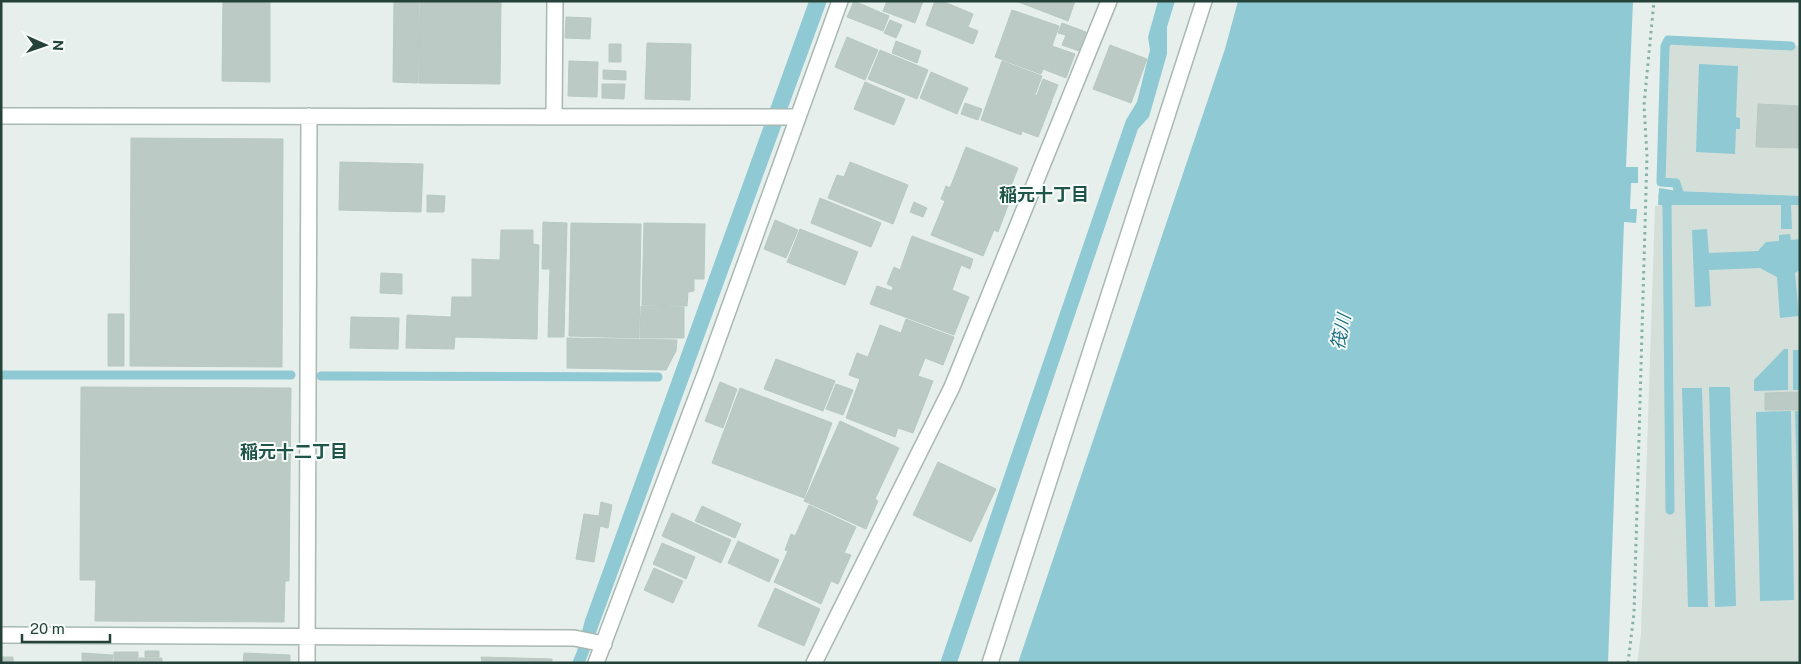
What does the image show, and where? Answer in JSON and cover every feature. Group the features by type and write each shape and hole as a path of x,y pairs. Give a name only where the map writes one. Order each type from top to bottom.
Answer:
{"street":[{"path":"554,116 555,1"},
{"path":"596,663 600,643 709,363 794,117 840,1"},
{"path":"814,663 952,387 1109,1"},
{"path":"990,663 1204,1"},
{"path":"1,116 794,117"},
{"path":"307,663 309,116"},
{"path":"1,635 574,638 600,643"}],"path":[{"path":"1628,663 1634,613 1647,156 1644,105 1654,1"}],"shaded area":[{"path":"1669,41 1800,46 1800,196 1680,191 1678,180 1662,179 1666,46"},
{"path":"1667,203 1781,205 1781,229 1791,205 1800,205 1800,663 1637,663 1641,634 1655,206 1666,205"}],"water":[{"path":"809,1 827,1 585,663 572,663 585,620"},
{"path":"1158,1 1175,1 1167,27 1167,54 1149,117 1138,129 957,663 940,663 1126,120 1137,102 1150,50 1148,37"},
{"name":"筏川","path":"1238,1 1633,1 1626,167 1638,167 1638,183 1631,183 1630,209 1637,209 1636,223 1624,222 1608,663 1018,663 1225,49"},
{"path":"1699,64 1738,66 1736,117 1740,118 1740,129 1736,129 1735,154 1696,152"},
{"path":"1659,188 1678,191 1800,196 1800,205 1791,205 1792,229 1781,229 1781,205 1658,205"},
{"path":"1707,229 1709,253 1758,251 1766,242 1779,241 1779,235 1790,234 1791,240 1800,239 1800,270 1795,273 1799,316 1780,318 1777,277 1760,268 1709,270 1711,306 1695,307 1692,230"},
{"path":"1784,349 1788,349 1788,390 1754,391 1754,380"},
{"path":"1793,350 1800,350 1800,390 1793,390"},
{"path":"1709,387 1730,387 1736,606 1715,607"},
{"path":"1682,388 1702,388 1708,607 1688,607"},
{"path":"1791,411 1794,600 1760,601 1756,412"},
{"path":"1795,411 1800,411 1800,587"}],"building":[{"path":"223,1 270,1 270,82 222,81"},
{"path":"394,1 419,1 418,83 393,82"},
{"path":"420,1 501,1 500,84 419,83"},
{"path":"854,1 889,16 883,31 847,17"},
{"path":"887,1 923,1 915,23 883,11"},
{"path":"935,1 942,1 973,14 968,27 978,31 973,44 926,25"},
{"path":"1016,1 1075,1 1068,21"},
{"path":"1012,10 1059,26 1052,46 1075,54 1066,78 1043,69 1041,74 995,57"},
{"path":"566,17 591,18 590,39 565,38"},
{"path":"890,20 902,25 896,38 884,33"},
{"path":"1062,23 1086,32 1079,51 1062,45 1066,35 1058,33"},
{"path":"847,37 878,50 865,80 835,67"},
{"path":"896,41 921,51 917,63 892,53"},
{"path":"647,43 691,44 690,100 645,99"},
{"path":"609,44 621,44 621,62 609,62"},
{"path":"1110,45 1147,59 1131,103 1093,89"},
{"path":"880,50 928,70 917,99 868,79"},
{"path":"569,61 598,62 597,97 568,96"},
{"path":"1002,61 1042,76 1035,95 1052,101 1038,137 1022,131 1021,135 981,120"},
{"path":"603,70 626,71 626,80 603,79"},
{"path":"931,72 968,88 957,114 920,98"},
{"path":"1043,79 1058,85 1052,100 1037,95"},
{"path":"865,82 905,99 894,125 854,109"},
{"path":"602,84 625,84 624,99 602,98"},
{"path":"965,103 982,109 978,120 961,114"},
{"path":"1758,104 1800,106 1800,148 1756,147"},
{"path":"131,138 283,139 282,367 130,366"},
{"path":"966,147 1018,168 1009,191 1013,192 998,232 994,230 983,256 931,235 945,201 941,199 946,186 950,188"},
{"path":"340,162 423,164 421,212 339,210"},
{"path":"850,162 908,185 893,224 828,198 837,175 844,177"},
{"path":"427,195 445,196 444,212 427,212"},
{"path":"820,198 881,223 871,247 811,223"},
{"path":"914,202 927,208 923,217 910,212"},
{"path":"775,220 798,230 786,258 764,249"},
{"path":"543,222 567,223 564,337 548,337 550,269 542,269"},
{"path":"571,223 641,224 639,338 569,336"},
{"path":"644,223 705,224 704,279 694,279 694,291 688,292 687,306 642,305"},
{"path":"800,229 858,252 845,285 787,262"},
{"path":"501,230 533,230 533,244 539,245 537,339 455,337 454,349 406,348 407,315 451,317 452,297 472,297 472,259 500,260"},
{"path":"912,236 973,259 970,269 961,265 952,290 969,297 954,335 870,304 877,286 892,291 893,287 887,284 894,267 900,270"},
{"path":"381,273 402,274 402,294 380,293"},
{"path":"641,306 684,307 684,338 640,338"},
{"path":"108,314 124,314 124,366 108,366"},
{"path":"351,317 399,318 398,349 350,348"},
{"path":"906,319 954,337 943,365 925,358 918,376 933,381 913,433 898,428 895,437 846,418 860,379 849,375 857,353 868,357 880,325 901,333"},
{"path":"567,338 677,340 676,351 666,370 567,368"},
{"path":"776,359 835,381 823,411 764,389"},
{"path":"720,382 737,389 723,428 705,421"},
{"path":"836,384 853,390 843,415 826,409"},
{"path":"81,387 291,388 289,581 285,581 284,622 95,621 96,580 80,580"},
{"path":"740,388 832,423 804,498 712,463"},
{"path":"1800,392 1800,410 1765,410 1765,393"},
{"path":"840,421 899,448 875,499 878,501 866,529 804,501"},
{"path":"938,462 996,489 971,542 913,515"},
{"path":"601,502 612,505 608,528 600,526 594,562 576,559 584,514 599,516"},
{"path":"809,505 856,527 844,553 851,555 838,584 831,581 821,604 774,582 788,551 785,550 791,534 795,536"},
{"path":"702,506 741,524 735,538 695,521"},
{"path":"672,513 731,540 721,563 662,536"},
{"path":"738,541 779,560 769,582 728,563"},
{"path":"662,543 695,557 686,579 653,564"},
{"path":"654,568 683,581 673,603 644,590"},
{"path":"775,588 820,609 804,646 758,626"},
{"path":"145,651 159,651 159,657 145,657"},
{"path":"114,652 138,652 138,663 114,663"},
{"path":"82,653 113,655 112,663 82,663"},
{"path":"244,653 290,655 290,663 243,663"},
{"path":"1,657 13,657 13,663 1,663"},
{"path":"481,657 552,659 552,663 474,663 482,662"},
{"path":"139,658 162,658 162,663 139,663"}],"waterway":[{"path":"1680,196 1676,183 1661,182 1665,46 1668,40 1791,46"},
{"path":"1663,196 1667,206 1670,510"},
{"path":"1,375 291,375"},
{"path":"321,376 658,377"}],"district":[{"name":"稲元十丁目","path":"1044,195"},
{"name":"稲元十二丁目","path":"294,452"}]}
